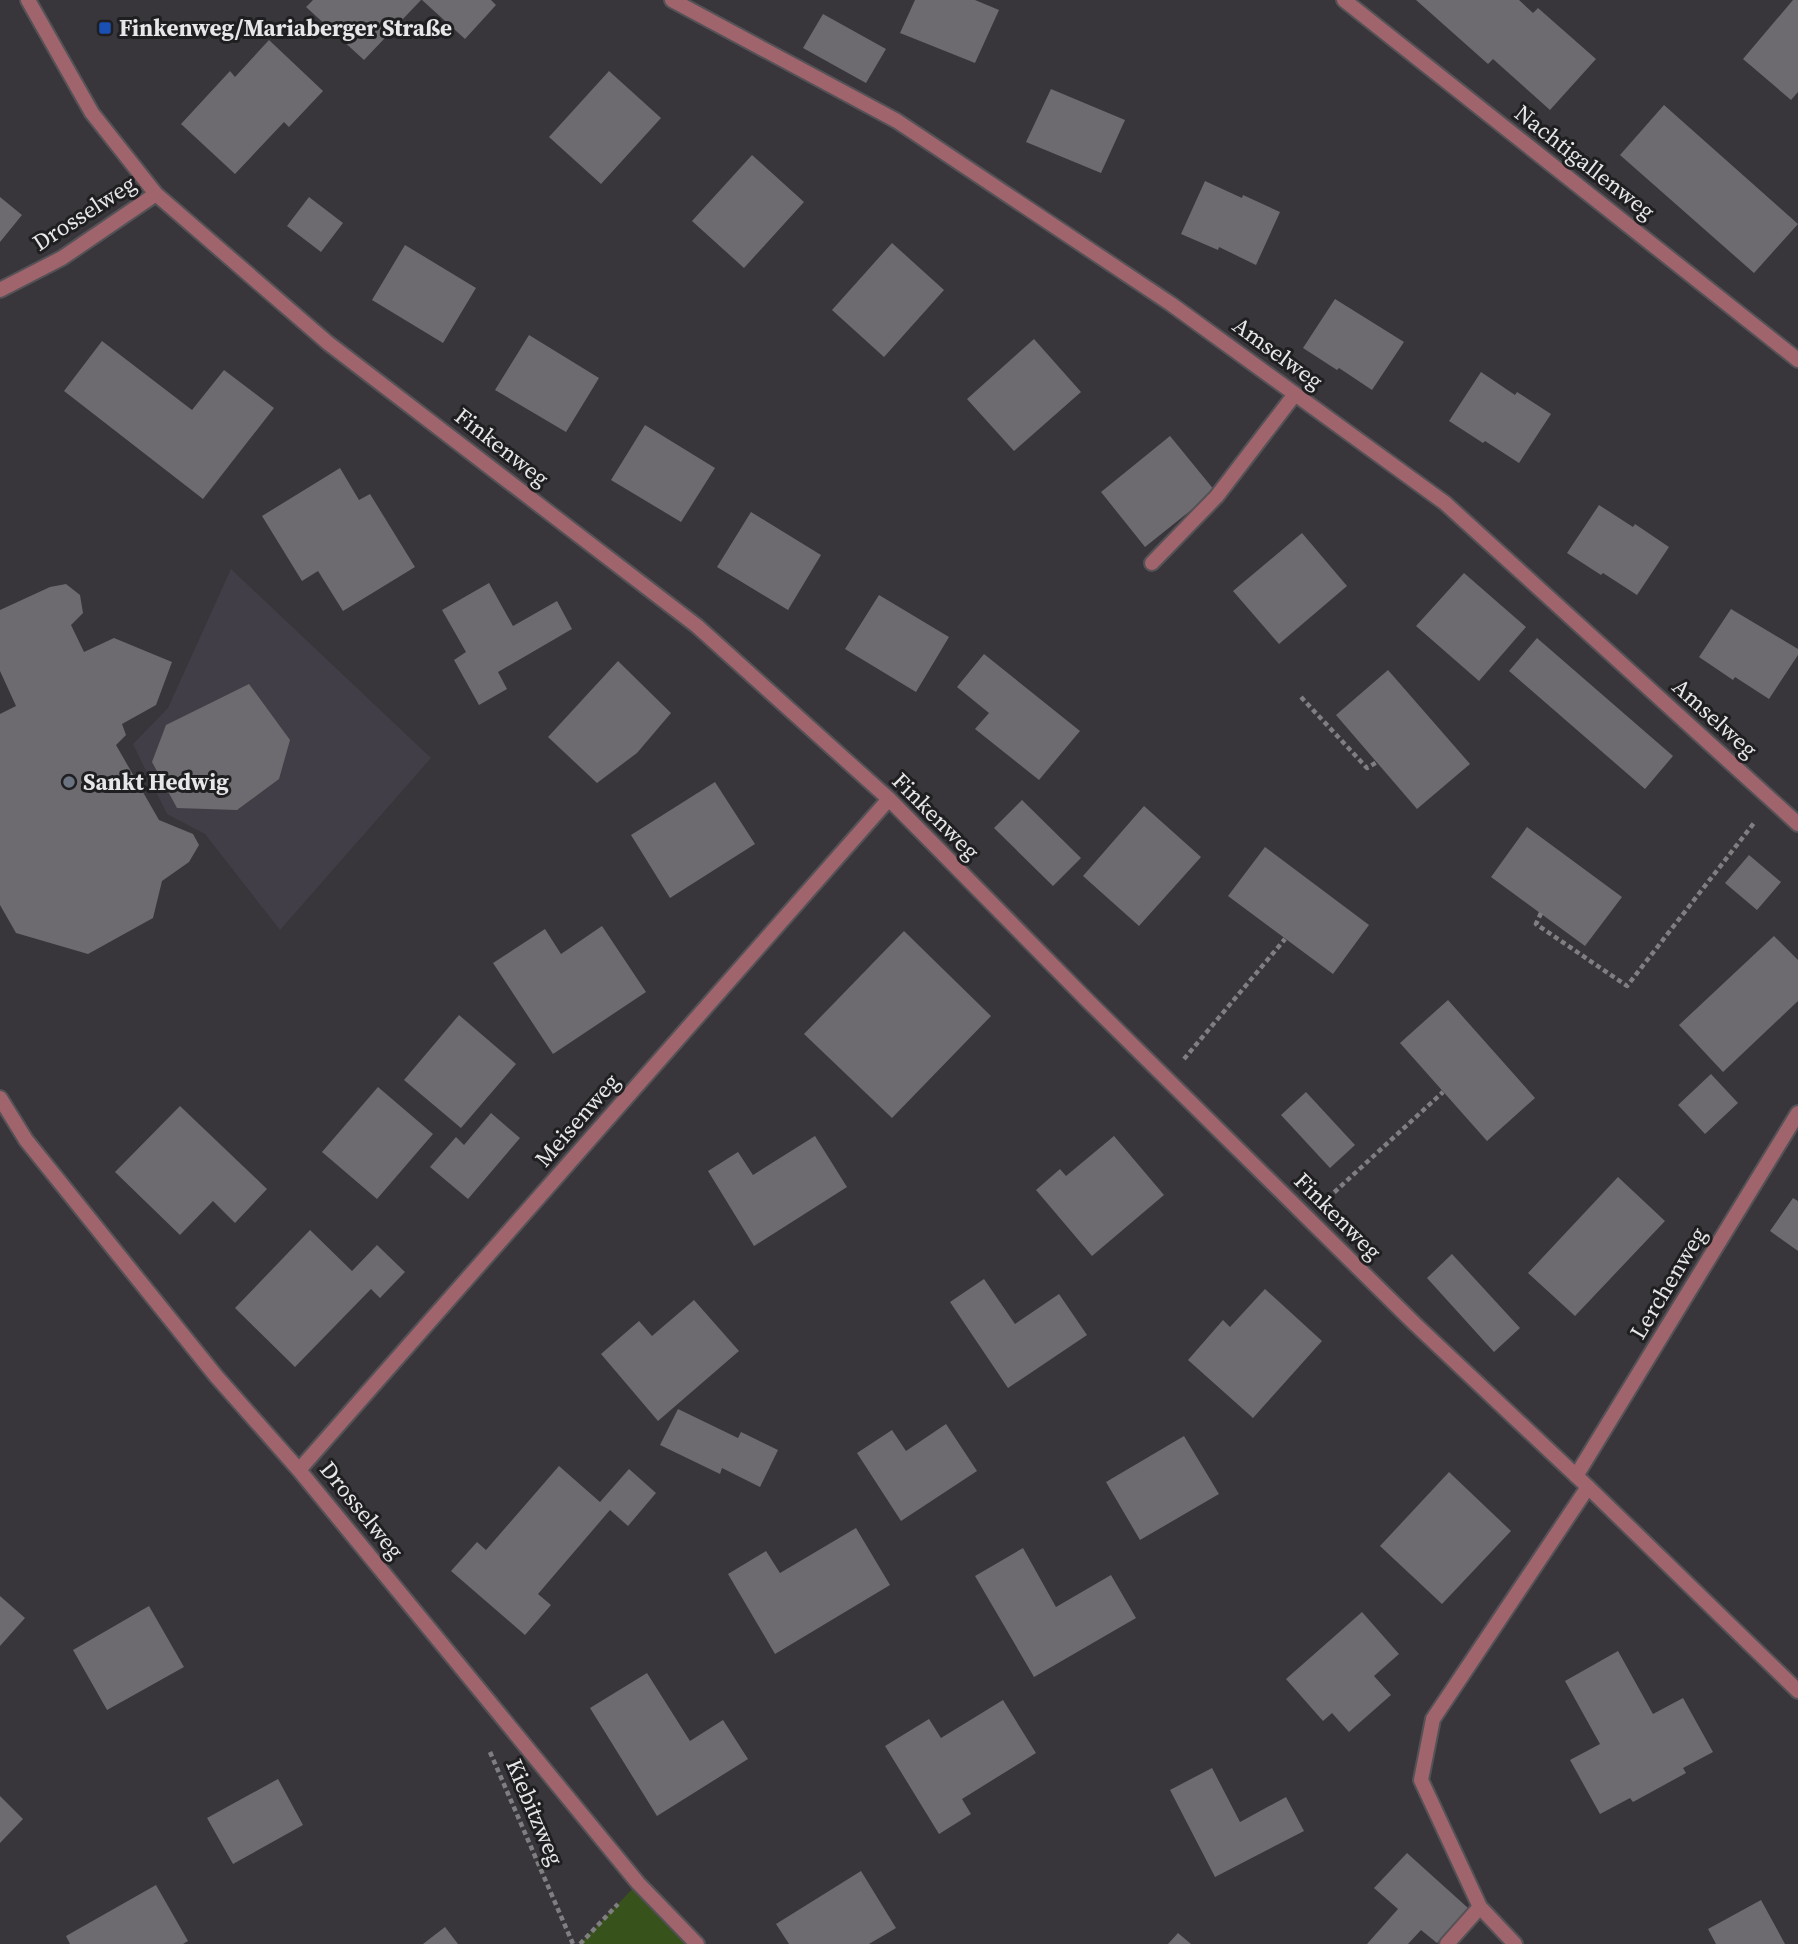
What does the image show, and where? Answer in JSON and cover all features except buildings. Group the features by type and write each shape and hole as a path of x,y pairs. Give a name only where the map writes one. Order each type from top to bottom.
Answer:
{"street":[{"name":"Finkenweg","path":"28,0 92,113 156,194 328,343 697,626 889,799 1415,1324 1798,1691"},
{"name":"Amselweg","path":"672,0 897,121 1171,304 1445,503 1798,824"},
{"name":"Nachtigallenweg","path":"1344,0 1798,360"},
{"name":"Drosselweg","path":"0,290 62,258 156,194"},
{"path":"1152,563 1217,496 1295,394"},
{"name":"Meisenweg","path":"299,1470 889,799"},
{"name":"Drosselweg","path":"0,1098 34,1151 216,1376 299,1470 638,1883 697,1944"},
{"name":"Lerchenweg","path":"1576,1476 1798,1113"},
{"path":"1515,1944 1480,1907 1421,1780 1433,1719 1588,1487"},
{"path":"1447,1944 1480,1907"}],"path":[{"path":"1301,697 1367,768 1377,761"},
{"path":"1541,913 1536,924 1627,986 1771,800"},
{"path":"1167,1079 1285,939"},
{"path":"1307,1217 1443,1092"},
{"name":"Kiebitzweg","path":"487,1744 573,1944"},
{"path":"580,1944 638,1883"}],"shaded area":[{"name":"Sankt Hedwig","path":"231,569 431,758 280,930 205,834 167,814 133,744 168,708"}],"green space":[{"path":"638,1883 696,1944 580,1944"}],"place":[{"name":"Finkenweg/Mariaberger Straße","path":"105,28"},
{"name":"Sankt Hedwig","path":"69,782"}]}
